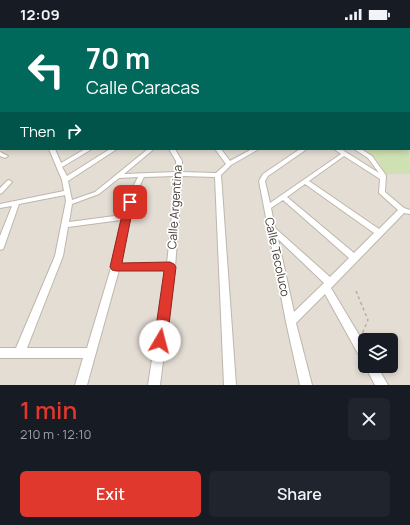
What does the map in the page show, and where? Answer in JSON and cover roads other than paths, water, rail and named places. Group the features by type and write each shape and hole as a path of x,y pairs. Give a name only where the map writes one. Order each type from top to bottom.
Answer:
{"street":[{"path":"20,353 59,256 67,197 65,180 53,150"},
{"path":"59,166 87,150"},
{"path":"65,180 112,150"},
{"path":"67,197 72,202 97,193 150,150"},
{"name":"Calle Argentina","path":"154,385 170,267 179,174 179,161 173,150"},
{"path":"219,150 229,164"},
{"path":"118,176 179,174 218,175 229,164 253,150"},
{"name":"Calle Tecoluco","path":"302,150 262,177 271,228 306,385"},
{"path":"338,150 382,178"},
{"path":"291,322 354,257 379,233 406,211 382,193 383,175 370,157 360,150"},
{"path":"267,208 344,154"},
{"path":"81,385 116,267 125,217 134,187 142,175"},
{"path":"218,175 230,385"},
{"path":"0,192 10,182"},
{"path":"306,182 379,233"},
{"path":"0,206 67,197"},
{"path":"283,197 354,257"},
{"path":"0,247 16,204"},
{"path":"64,225 125,217"},
{"path":"271,228 328,285 358,343"},
{"path":"116,267 170,267"},
{"path":"0,353 90,353"},
{"path":"376,373 381,383"}]}
